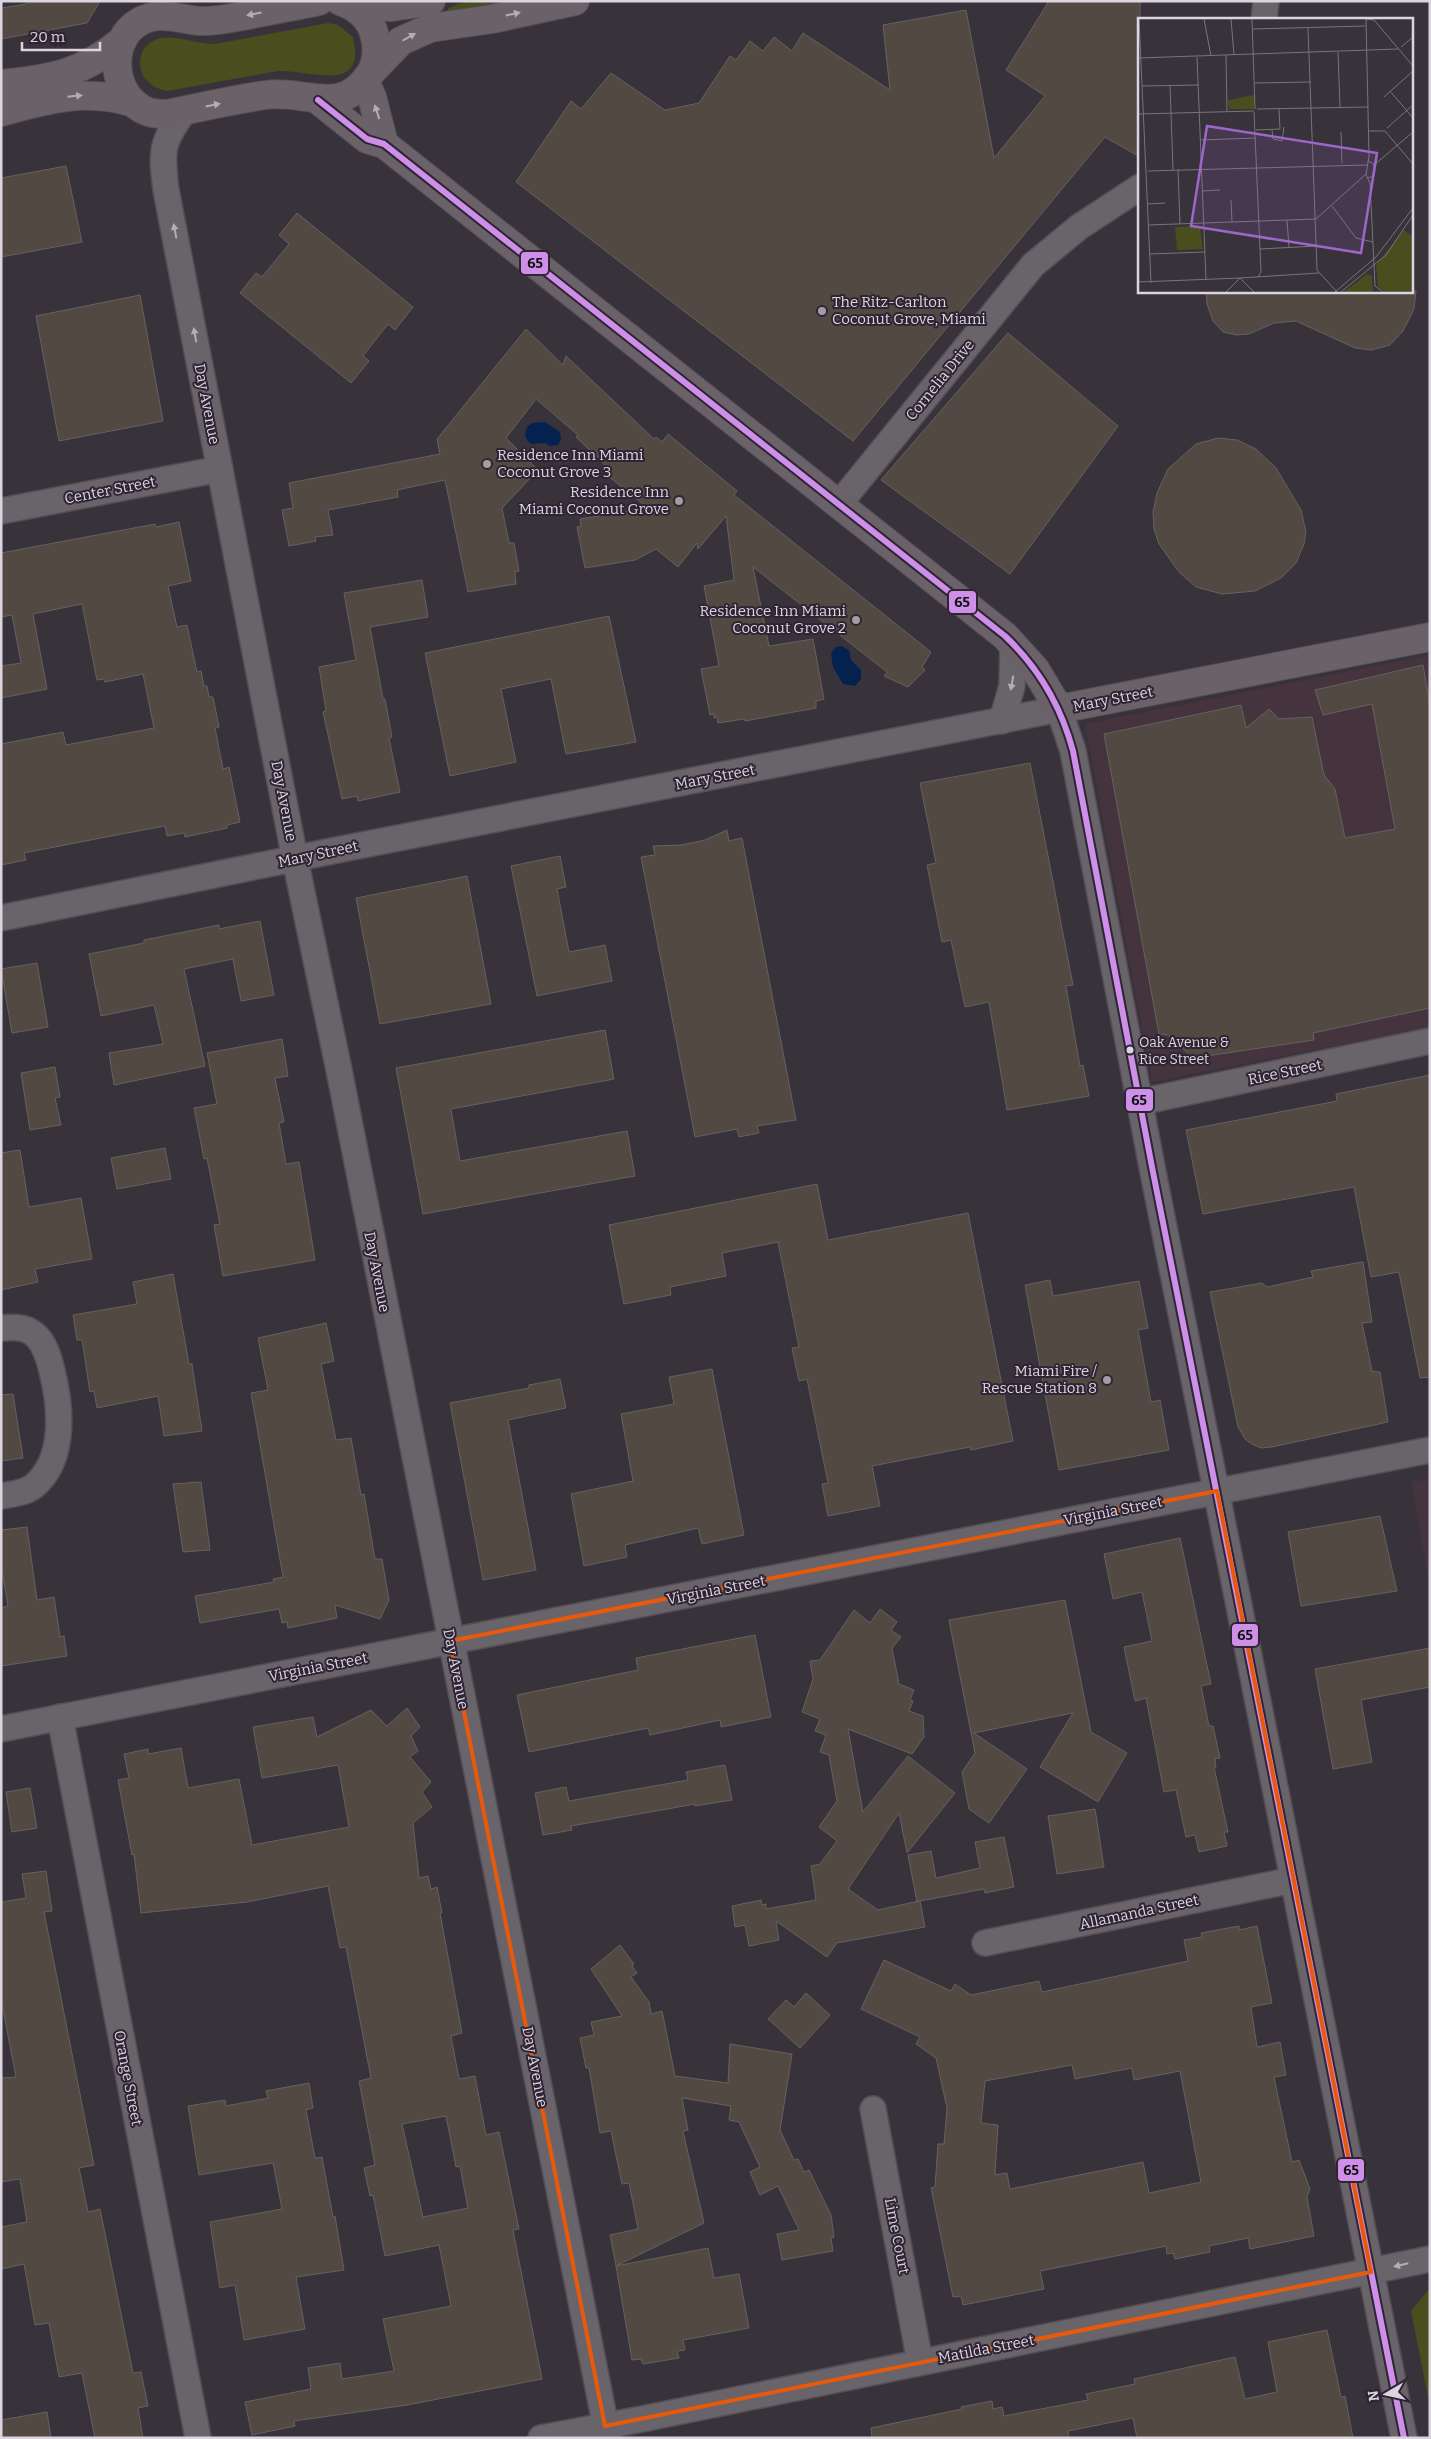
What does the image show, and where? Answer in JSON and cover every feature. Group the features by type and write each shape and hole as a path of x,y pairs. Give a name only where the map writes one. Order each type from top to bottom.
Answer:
{"street":[{"path":"130,1 126,36 118,50 118,74 123,89 134,103"},
{"path":"1,84 43,80 96,62 140,22 150,17 164,15 177,10 219,20 319,1"},
{"path":"345,3 392,7 431,1"},
{"path":"1,112 39,102 87,95 114,97 134,103 154,114 168,114 274,94 298,95 318,100 344,98 369,76 402,41 430,28 492,19 575,1"},
{"path":"1264,18 1266,1"},
{"path":"345,3 361,12 371,26 376,38 377,54 369,76 372,97 384,144"},
{"path":"318,100 367,138 384,144 1013,644 1035,669 1059,709 1073,751 1140,1102 1404,2438"},
{"name":"Day Avenue","path":"184,110 166,140 163,164 295,859 339,1070 606,2432"},
{"name":"Cornelia Drive","path":"839,504 1033,265 1079,226 1138,188"},
{"name":"Center Street","path":"1,511 220,469"},
{"name":"Mary Street","path":"1,918 1430,637"},
{"path":"1002,721 1014,674 1013,644"},
{"name":"Rice Street","path":"1140,1102 1430,1041"},
{"path":"1,1328 15,1327 34,1334 45,1349 54,1380 60,1414 57,1438 49,1464 38,1482 23,1492 1,1496"},
{"name":"Virginia Street","path":"1,1728 1430,1450"},
{"name":"Orange Street","path":"60,1717 198,2438"},
{"name":"Allamanda Street","path":"985,1943 1293,1880"},
{"name":"Lime Court","path":"873,2109 920,2362"},
{"name":"Matilda Street","path":"541,2438 606,2432 920,2362 1430,2259"}],"highlighted area":[{"path":"1217,1491 1371,2272 605,2426 450,1641"}],"shaded area":[{"path":"1430,655 1430,1027 1152,1082 1085,724"},
{"path":"1430,1479 1430,1590 1412,1482"}],"green space":[{"path":"466,1 532,1 449,15 448,8"},
{"path":"328,23 338,25 353,37 355,55 351,67 343,73 319,75 278,71 167,91 147,81 142,73 140,64 145,48 151,42 161,38 167,37 215,44"},
{"path":"1430,2288 1430,2407 1411,2311"}],"water":[{"path":"545,422 560,432 561,439 558,445 550,446 545,443 531,444 527,440 525,433 528,426 532,423"},
{"path":"841,646 849,650 851,660 861,670 861,679 855,686 843,684 833,667 831,653 836,647"}],"building":[{"path":"28,1 100,1 87,23 1,39 1,8 26,4"},
{"name":"The Ritz-Carlton Coconut Grove, Miami","path":"1049,1 1140,1 1140,18 1138,18 1138,156 1105,137 853,441 516,182 571,101 581,109 611,73 665,110 699,103 730,56 736,60 750,41 763,51 774,37 792,51 803,33 890,90 883,25 966,10 994,158 1045,96 1006,70"},
{"path":"66,166 82,242 1,257 1,178"},
{"path":"297,213 413,307 395,330 388,324 363,356 369,361 351,383 240,293 256,273 262,277 289,244 279,235"},
{"path":"1416,291 1414,309 1403,331 1390,345 1371,350 1355,348 1296,321 1274,323 1249,334 1236,335 1223,332 1213,321 1207,304 1206,292"},
{"path":"140,295 163,421 59,441 36,316"},
{"path":"526,329 563,365 566,356 654,439 656,437 662,442 668,434 737,491 734,495 931,652 922,667 925,670 908,687 884,676 887,672 753,567 769,646 813,639 824,699 816,701 816,708 745,721 744,719 718,723 717,717 714,718 714,714 710,715 701,669 719,666 704,586 734,580 726,516 698,549 697,543 678,567 656,549 635,560 585,568 577,527 581,526 580,519 648,508 608,476 612,472 576,437 578,435 536,399 506,438 538,470 502,508 509,543 514,543 519,571 515,572 516,584 468,592 445,480 397,490 398,497 328,510 333,535 315,537 316,541 289,546 282,510 293,508 289,483 440,454 437,439"},
{"path":"1008,333 1118,426 1010,574 881,480"},
{"path":"1218,438 1237,440 1256,449 1276,468 1301,510 1306,532 1304,544 1296,563 1281,578 1255,591 1222,594 1196,587 1179,572 1159,544 1154,529 1153,512 1157,493 1168,469 1196,444"},
{"path":"179,522 191,581 168,586 177,627 187,625 197,672 201,671 204,686 207,686 209,697 213,697 219,727 215,728 223,769 229,767 240,822 227,825 227,828 185,837 184,833 167,836 165,826 24,853 26,860 1,865 1,744 63,732 66,745 154,728 143,674 105,682 104,679 97,680 82,604 33,614 47,689 1,698 1,666 21,663 12,615 1,617 1,553 155,524 156,527"},
{"path":"422,580 428,617 370,627 392,737 389,738 400,792 358,801 357,796 342,799 323,712 326,711 319,667 356,660 344,593"},
{"path":"609,616 636,742 566,754 551,679 501,689 516,762 450,776 425,653"},
{"path":"1423,665 1430,705 1430,1008 1313,1033 1314,1040 1193,1058 1168,1035 1159,1034 1104,734 1241,705 1246,728 1269,709 1279,719 1312,717 1324,775 1335,789 1345,838 1395,829 1372,704 1323,715 1315,690"},
{"path":"1030,763 1073,985 1066,986 1080,1066 1083,1065 1089,1096 1007,1110 989,1002 965,1007 951,940 942,942 927,865 936,863 920,783"},
{"path":"727,830 729,841 742,838 796,1120 757,1126 759,1133 739,1137 737,1129 695,1137 641,857 655,855 653,846 681,845 705,840"},
{"path":"560,856 566,887 557,889 569,952 605,945 612,981 537,996 511,866"},
{"path":"467,876 491,1004 380,1024 356,898"},
{"path":"260,921 274,995 241,1001 233,959 184,969 205,1066 114,1085 109,1053 163,1044 154,1005 101,1016 89,954 144,943 144,940 219,925 219,929"},
{"path":"37,963 48,1027 12,1033 1,969"},
{"path":"605,1030 614,1079 451,1109 460,1161 627,1131 635,1176 423,1214 396,1068"},
{"path":"282,1039 288,1076 275,1078 284,1122 279,1123 286,1164 299,1162 315,1260 223,1276 214,1225 220,1224 207,1158 204,1159 194,1108 217,1104 207,1053"},
{"path":"55,1067 60,1097 55,1098 61,1125 30,1130 21,1073"},
{"path":"1430,1075 1430,1377 1420,1378 1399,1272 1371,1277 1354,1187 1203,1214 1186,1130 1337,1101 1336,1094"},
{"path":"165,1148 171,1179 117,1189 111,1158"},
{"path":"20,1150 29,1207 81,1198 92,1259 35,1269 38,1282 1,1290 1,1153"},
{"path":"817,1184 828,1240 968,1213 1013,1441 971,1450 970,1447 872,1466 880,1506 828,1516 822,1484 828,1483 807,1379 799,1381 792,1348 799,1347 778,1242 722,1253 726,1276 670,1287 671,1295 624,1304 609,1225"},
{"path":"1363,1262 1372,1322 1362,1323 1372,1371 1380,1372 1388,1422 1272,1447 1261,1448 1252,1444 1245,1439 1238,1427 1210,1292 1262,1283 1267,1287 1313,1277 1311,1271"},
{"path":"173,1274 189,1364 192,1364 202,1431 164,1436 158,1396 97,1408 94,1391 90,1392 82,1340 77,1340 73,1315 137,1304 133,1282"},
{"path":"1050,1280 1053,1296 1139,1281 1148,1328 1138,1330 1151,1402 1160,1400 1169,1450 1059,1470 1025,1285"},
{"path":"326,1323 334,1361 321,1364 336,1440 351,1438 361,1495 364,1494 375,1559 382,1559 389,1600 380,1619 335,1605 337,1618 288,1628 287,1622 282,1623 279,1609 200,1623 195,1596 274,1582 273,1579 283,1577 251,1393 268,1390 258,1338"},
{"path":"712,1369 744,1535 702,1544 698,1528 625,1545 627,1557 584,1566 571,1494 633,1481 621,1414 674,1404 669,1377"},
{"path":"560,1379 566,1408 508,1420 536,1570 483,1580 450,1403 529,1388 529,1385"},
{"path":"13,1394 23,1458 1,1461 1,1395"},
{"path":"201,1482 210,1550 183,1552 173,1484"},
{"path":"1380,1516 1397,1591 1301,1606 1288,1532"},
{"path":"27,1527 37,1600 54,1597 60,1637 64,1636 67,1656 1,1666 1,1608 8,1606 1,1565 1,1530"},
{"path":"1180,1538 1211,1684 1201,1686 1209,1726 1213,1726 1220,1758 1215,1759 1216,1767 1214,1767 1228,1832 1224,1832 1227,1846 1199,1852 1195,1835 1186,1837 1176,1790 1164,1792 1146,1698 1135,1701 1124,1647 1152,1641 1142,1592 1113,1599 1104,1554"},
{"path":"1065,1600 1091,1732 1127,1753 1098,1802 1040,1767 1073,1713 974,1733 1027,1769 989,1823 969,1809 962,1772 975,1753 949,1620"},
{"path":"880,1609 897,1622 891,1630 901,1637 892,1648 899,1684 914,1690 910,1700 913,1701 909,1711 923,1716 924,1737 912,1754 848,1729 863,1812 908,1756 955,1793 907,1853 899,1813 848,1889 878,1910 917,1901 908,1855 931,1851 936,1878 980,1868 975,1842 1004,1837 1014,1887 985,1893 984,1889 920,1901 925,1927 837,1943 827,1957 776,1921 779,1940 749,1946 745,1925 735,1927 732,1906 761,1900 762,1905 766,1904 766,1909 816,1900 811,1866 820,1864 837,1841 819,1827 837,1801 829,1755 820,1752 826,1735 815,1731 820,1719 802,1712 813,1679 810,1661 820,1660 854,1610 870,1623"},
{"path":"755,1635 771,1717 721,1727 720,1720 650,1735 648,1728 529,1752 517,1695 638,1670 636,1658"},
{"path":"1430,1648 1430,1687 1361,1700 1372,1762 1333,1769 1315,1669"},
{"path":"407,1708 420,1727 411,1736 418,1751 410,1757 431,1782 422,1792 432,1807 413,1823 419,1878 428,1876 431,1889 437,1887 462,2033 451,2036 459,2079 475,2076 486,2135 499,2132 519,2229 513,2230 542,2379 407,2405 294,2421 295,2426 252,2435 245,2402 311,2389 308,2368 340,2363 342,2379 394,2371 383,2319 451,2306 439,2245 385,2256 373,2195 370,2196 364,2168 375,2165 359,2081 371,2078 346,1947 340,1948 328,1886 247,1902 141,1913 134,1854 132,1855 118,1780 129,1778 124,1754 148,1749 148,1754 181,1748 188,1788 239,1779 252,1845 349,1827 338,1765 262,1778 253,1727 313,1717 317,1737 371,1710 387,1726","holes":["446,2116 456,2167 460,2166 468,2208 423,2217 402,2124"]},
{"path":"725,1765 732,1800 695,1806 695,1804 571,1826 572,1830 543,1835 535,1793 566,1787 569,1801 688,1780 686,1772"},
{"path":"30,1788 37,1828 12,1832 6,1792"},
{"path":"1095,1809 1104,1867 1057,1874 1048,1816"},
{"path":"46,1871 52,1911 44,1912 94,2165 79,2168 88,2212 100,2209 133,2373 141,2372 148,2406 138,2408 143,2438 95,2438 82,2373 59,2377 49,2323 35,2325 24,2264 1,2269 1,2227 27,2222 20,2179 1,2182 1,2078 16,2077 1,1999 1,1902 26,1898 22,1874"},
{"path":"1239,1926 1239,1930 1257,1926 1272,2003 1251,2007 1257,2047 1280,2042 1286,2075 1274,2077 1292,2162 1299,2160 1310,2189 1307,2197 1314,2236 1250,2249 1248,2238 1209,2246 1210,2252 1175,2259 1173,2253 1167,2254 1166,2246 1040,2271 1044,2289 963,2305 961,2296 953,2297 931,2188 935,2187 938,2144 944,2144 947,2108 936,2058 916,2044 920,2037 861,2009 884,1960 951,1991 955,1984 971,1995 1039,1981 1042,1992 1188,1961 1184,1940 1202,1937 1201,1933","holes":["1072,2065 1075,2079 1132,2068 1134,2080 1180,2071 1201,2182 1149,2193 1143,2162 1010,2189 1007,2173 995,2175 998,2125 981,2123 985,2081"]},
{"path":"620,1945 634,1964 632,1966 637,1973 631,1977 649,2002 651,2014 662,2011 675,2076 728,2083 730,2044 792,2054 780,2130 794,2160 798,2159 804,2172 809,2170 831,2215 834,2237 831,2238 833,2251 782,2260 777,2234 799,2230 778,2186 760,2195 750,2172 760,2167 739,2122 729,2120 731,2106 682,2098 688,2130 683,2131 704,2223 616,2266 610,2235 638,2229 629,2183 622,2184 611,2131 600,2133 589,2068 586,2068 580,2038 594,2035 591,2022 622,2016 591,1969"},
{"path":"806,1993 830,2015 800,2048 768,2019 786,2000 794,2007"},
{"path":"309,2083 313,2108 306,2110 315,2158 322,2157 344,2270 296,2277 305,2329 244,2340 235,2285 220,2288 210,2222 282,2209 273,2163 199,2175 188,2106 225,2100 226,2106 268,2098 266,2091"},
{"path":"708,2248 714,2278 739,2274 749,2328 683,2340 685,2350 677,2351 679,2358 643,2364 641,2359 632,2360 616,2266"},
{"path":"1327,2330 1341,2397 1345,2396 1353,2438 1137,2438 1133,2418 1068,2431 1069,2438 872,2438 871,2428 962,2409 961,2407 992,2401 993,2409 1002,2407 1004,2416 1088,2400 1086,2394 1135,2384 1134,2379 1235,2357 1245,2399 1277,2392 1268,2342"},
{"path":"47,2412 51,2438 1,2438 1,2420"}],"transit line":[{"name":"65","path":"318,100 367,139 384,144 1005,636 1028,661 1055,703 1073,751 1152,1167 1404,2438"}],"place":[{"name":"The Ritz-Carlton Coconut Grove, Miami","path":"822,311"},
{"name":"Residence Inn Miami Coconut Grove 3","path":"487,464"},
{"name":"Residence Inn Miami Coconut Grove","path":"679,501"},
{"name":"Residence Inn Miami Coconut Grove 2","path":"856,620"},
{"name":"Oak Avenue & Rice Street","path":"1130,1050"},
{"name":"Miami Fire / Rescue Station 8","path":"1107,1380"}]}
